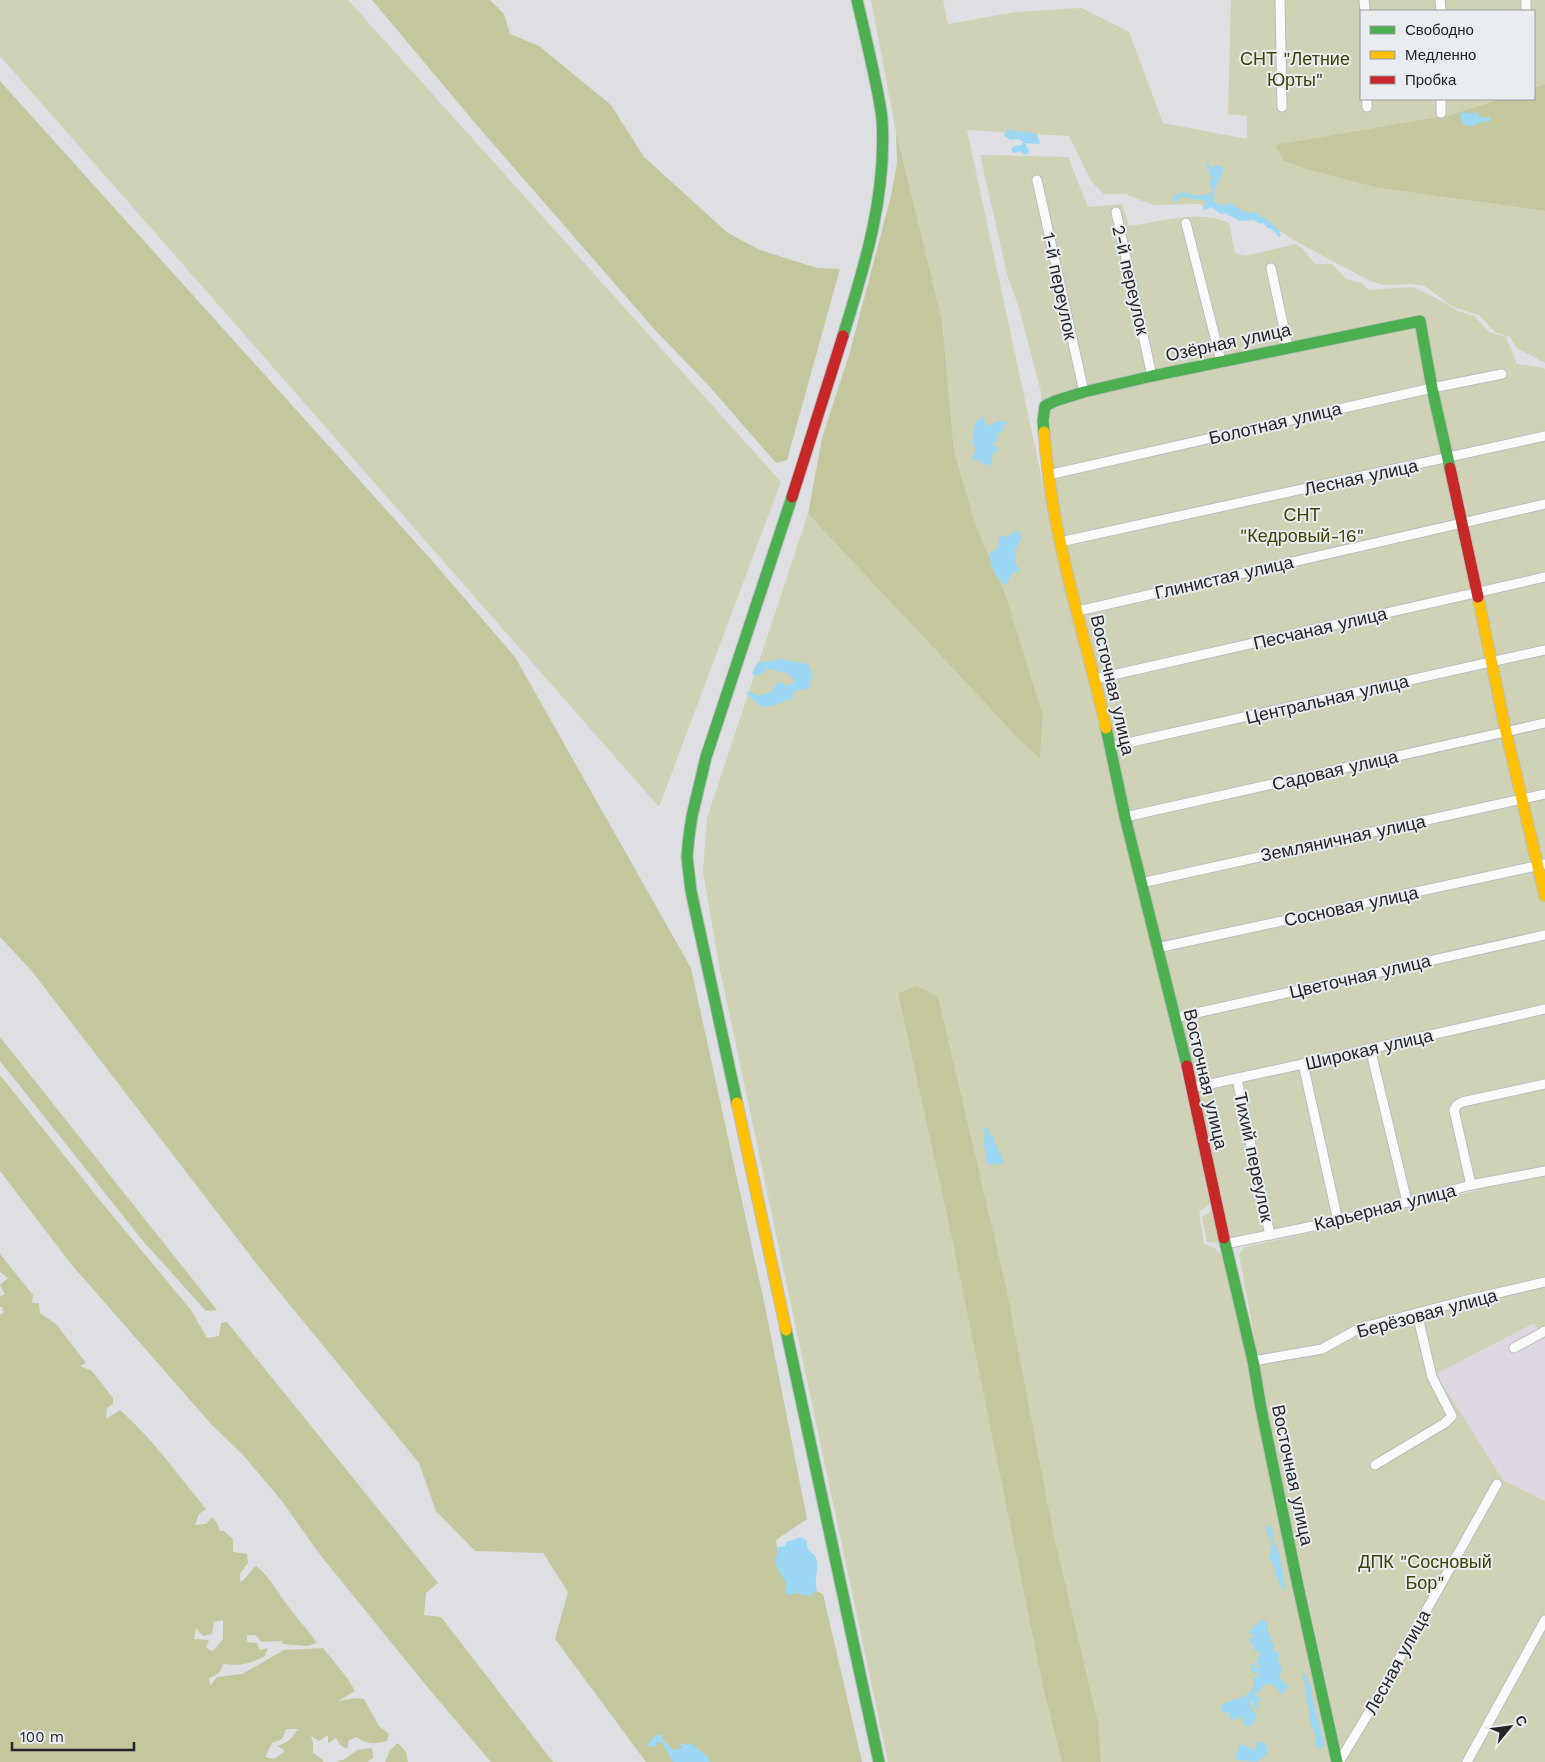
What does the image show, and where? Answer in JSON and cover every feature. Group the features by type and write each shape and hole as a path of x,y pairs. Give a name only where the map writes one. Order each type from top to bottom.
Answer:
{"street":[{"path":"857,0 882,118 883,164 875,224 853,304 807,451 706,757 692,816 687,857 691,891 879,1762"},
{"path":"1280,0 1282,106"},
{"path":"1441,100 1441,113"},
{"name":"1-й переулок","path":"1037,180 1084,392"},
{"name":"2-й переулок","path":"1116,212 1152,376"},
{"path":"1186,223 1221,361"},
{"path":"1271,268 1288,347"},
{"name":"Озёрная улица","path":"1045,406 1084,392 1152,376 1420,321 1432,388"},
{"name":"Болотная улица","path":"1048,475 1432,388 1502,374"},
{"path":"1432,388 1521,800 1541,865 1545,896"},
{"name":"Восточная улица","path":"1045,406 1043,422 1048,475 1060,542 1095,678 1125,817 1192,1088 1253,1361 1296,1576 1338,1762"},
{"name":"Лесная улица","path":"1060,542 1447,459 1545,436"},
{"name":"Глинистая улица","path":"1078,611 1545,504"},
{"name":"Песчаная улица","path":"1095,678 1545,578"},
{"name":"Центральная улица","path":"1109,747 1545,650"},
{"name":"Садовая улица","path":"1125,817 1545,723"},
{"name":"Земляничная улица","path":"1141,883 1545,794"},
{"name":"Сосновая улица","path":"1157,948 1541,865"},
{"name":"Цветочная улица","path":"1174,1018 1545,935"},
{"name":"Широкая улица","path":"1192,1088 1545,1009"},
{"path":"1370,1048 1407,1202"},
{"path":"1303,1064 1338,1221"},
{"name":"Тихий переулок","path":"1237,1079 1270,1235"},
{"path":"1471,1185 1454,1110 1457,1105 1462,1102 1545,1084"},
{"name":"Карьерная улица","path":"1226,1244 1338,1221 1471,1185 1545,1171"},
{"name":"Берёзовая улица","path":"1253,1361 1322,1349 1360,1328 1545,1282"},
{"path":"1375,1465 1445,1423 1452,1416 1432,1377 1417,1313"},
{"path":"1514,1348 1545,1331"},
{"name":"Лесная улица","path":"1338,1762 1375,1702 1497,1484"},
{"path":"1467,1762 1545,1620"}],"shaded area":[{"path":"1534,1323 1545,1339 1545,1501 1503,1480 1436,1374"}],"green space":[{"path":"0,0 348,0 781,482 659,807 0,56"},
{"path":"372,0 490,0 504,14 510,34 539,46 611,105 644,157 728,233 760,250 817,268 840,269 787,460 776,463 710,387 655,330 475,123"},
{"name":"СНТ \"Летние Юрты\"","path":"871,0 943,0 948,24 1016,12 1081,8 1129,32 1163,123 1247,139 1247,116 1228,114 1231,0 1545,0 1545,84 1535,88 1535,10 1360,10 1360,100 1497,100 1450,115 1379,188 1545,211 1545,363 1517,348 1510,337 1495,332 1479,315 1450,305 1425,286 1412,284 1384,285 1370,281 1299,243 1256,217 1198,204 1153,205 1125,194 1104,194 1091,181 1069,136 967,130 1058,554 1190,1109 1210,1203 1199,1212 1204,1244 1215,1248 1224,1258 1295,1602 1331,1762 888,1762 719,965 703,872 707,818 808,514 1017,737 1040,757 1043,715 1005,593 976,526 954,451 942,320 896,132"},
{"path":"0,81 435,564 515,657 691,968 766,1311 807,1519 776,1540 779,1562 795,1582 823,1594 862,1762 646,1762 555,1639 568,1592 543,1553 475,1551 436,1511 419,1463 263,1272 31,970 0,937"},
{"path":"1545,84 1545,211 1379,188 1306,169 1283,160 1276,145 1450,115 1497,100 1535,100 1535,88"},
{"path":"896,132 942,320 954,451 976,526 1005,593 1043,715 1040,758 1017,737 808,514 822,438 850,352 891,196 897,162"},
{"name":"СНТ \"Кедровый-16\"","path":"980,155 1068,157 1088,207 1122,204 1129,226 1180,218 1206,217 1218,219 1229,223 1235,253 1245,256 1296,244 1303,249 1315,264 1332,264 1346,279 1362,283 1368,290 1413,287 1458,311 1474,316 1489,332 1506,337 1517,364 1544,368 1545,370 1545,1339 1534,1323 1436,1374 1503,1480 1545,1501 1545,1762 1344,1762 1279,1468 1239,1254 1245,1247 1331,1228 1478,1190 1474,1180 1350,1215 1221,1243 1207,1242 1202,1217 1213,1210 1173,1021 1042,463 1041,392 1018,304 1008,278"},
{"path":"917,986 938,997 1006,1287 1053,1532 1098,1723 1101,1762 1062,1762 1044,1691 950,1228 898,993"},
{"path":"0,1037 217,1310 206,1311 143,1241 0,1061"},
{"path":"0,1075 98,1198 191,1310 207,1338 219,1336 221,1323 227,1322 438,1583 426,1593 424,1615 441,1617 553,1762 491,1762 321,1556 281,1500 243,1455 211,1424 71,1264 0,1171"},
{"path":"0,1254 33,1295 32,1303 39,1303 40,1313 56,1324 86,1363 80,1366 92,1371 113,1398 113,1404 107,1408 106,1419 120,1410 154,1445 206,1509 199,1514 195,1525 206,1524 212,1517 220,1531 224,1531 233,1539 233,1552 247,1554 248,1563 240,1574 240,1582 256,1566 317,1643 307,1646 283,1644 282,1641 262,1642 255,1635 247,1635 247,1642 257,1643 260,1650 268,1648 265,1656 245,1664 223,1664 218,1673 209,1678 210,1686 217,1677 242,1674 284,1650 323,1648 348,1679 355,1691 338,1701 357,1698 364,1699 379,1726 389,1734 387,1741 371,1743 357,1737 349,1740 347,1749 340,1745 336,1738 328,1743 328,1735 319,1741 311,1736 313,1753 323,1762 0,1762 0,1315 4,1312 2,1307 0,1307 0,1297 5,1294 0,1285 8,1278 0,1272","holes":["223,1620 223,1639 213,1651 206,1648 209,1640 194,1639 196,1628 203,1636 212,1634 214,1622","286,1729 298,1729 290,1740 278,1746 285,1751 274,1759 265,1757 272,1743 282,1739"]},
{"path":"398,1743 406,1752 408,1762 385,1762 390,1750"},
{"path":"372,1748 373,1758 367,1762 336,1762 345,1759 357,1750"}],"water":[{"path":"1478,111 1479,117 1489,117 1491,119 1489,122 1483,121 1472,127 1463,124 1460,116 1461,113 1472,112 1475,114"},
{"path":"1007,129 1037,134 1040,144 1025,143 1029,150 1028,154 1024,155 1020,151 1014,153 1011,150 1012,147 1021,145 1023,142 1018,139 1011,140 1004,136"},
{"path":"1207,161 1210,167 1215,165 1221,166 1224,170 1214,191 1214,202 1223,205 1230,203 1244,212 1258,213 1260,217 1266,217 1267,221 1272,222 1273,226 1277,227 1281,236 1279,237 1272,229 1267,228 1264,223 1260,224 1254,220 1239,221 1226,213 1221,214 1211,207 1206,210 1203,209 1203,206 1207,204 1206,201 1184,196 1175,202 1172,199 1174,195 1182,192 1198,196 1212,193 1213,190 1209,183 1212,178 1206,164"},
{"path":"982,417 989,426 997,421 1007,423 1003,427 1003,431 996,435 997,440 993,445 1000,449 993,453 991,464 987,466 978,460 973,460 972,457 976,449 972,442 975,425"},
{"path":"1017,530 1022,537 1014,552 1016,555 1015,563 1020,570 1018,573 1012,573 1005,585 998,579 993,570 990,553 998,547 999,537 1006,537"},
{"path":"780,659 808,664 813,676 810,681 811,685 804,690 797,690 793,694 793,698 773,706 764,707 753,701 747,694 748,691 759,696 772,691 775,685 781,682 786,686 794,683 794,680 789,674 767,668 763,673 756,676 752,674 757,664"},
{"path":"985,1128 988,1128 989,1134 993,1136 1004,1162 1001,1164 989,1165 986,1161 987,1157 983,1141 986,1135 983,1131"},
{"path":"1268,1525 1271,1526 1272,1538 1281,1562 1284,1590 1269,1557 1273,1543 1269,1539 1266,1528"},
{"path":"801,1537 807,1541 808,1548 815,1556 817,1562 817,1590 810,1596 796,1593 786,1594 785,1588 787,1585 775,1562 778,1553 776,1547 785,1546 786,1542"},
{"path":"1262,1619 1268,1623 1270,1641 1275,1645 1273,1647 1274,1651 1279,1653 1278,1660 1282,1669 1279,1676 1289,1687 1281,1695 1270,1684 1264,1685 1258,1692 1255,1692 1255,1696 1261,1700 1257,1702 1258,1708 1254,1707 1254,1703 1251,1700 1250,1706 1257,1716 1252,1725 1248,1727 1244,1725 1242,1716 1240,1716 1239,1720 1234,1717 1233,1721 1229,1717 1228,1712 1223,1713 1220,1708 1224,1703 1243,1697 1253,1689 1253,1677 1257,1677 1260,1674 1257,1672 1254,1674 1250,1668 1253,1663 1256,1664 1254,1668 1260,1668 1256,1660 1260,1653 1254,1650 1253,1644 1249,1642 1255,1634 1248,1633 1252,1629 1253,1624 1258,1626 1259,1620"},
{"path":"1305,1673 1309,1684 1312,1686 1312,1696 1323,1739 1324,1745 1320,1750 1315,1744 1316,1737 1309,1718 1305,1683 1302,1676"},
{"path":"656,1735 662,1735 663,1741 673,1750 682,1748 679,1745 680,1743 686,1745 691,1743 708,1757 710,1762 673,1762 662,1743 657,1742 654,1747 646,1745"},
{"path":"1259,1741 1266,1744 1268,1753 1257,1762 1236,1760 1239,1746 1242,1744 1253,1750 1257,1747 1256,1743"}],"traffic: fast":[{"path":"843,336 873,229 878,202 883,147 880,104 857,0"},
{"path":"1044,432 1045,406 1084,392 1152,376 1420,321 1432,388 1450,468"},
{"path":"737,1103 691,891 687,857 692,816 706,757 792,497"},
{"path":"1106,728 1125,817 1187,1066"},
{"path":"1224,1238 1253,1361 1298,1586 1337,1762"},
{"path":"786,1330 879,1762"}],"traffic: slow":[{"path":"1044,432 1050,487 1057,527 1106,728"},
{"path":"1478,597 1506,732 1545,896"},
{"path":"737,1103 786,1330"}],"traffic: jam":[{"path":"792,497 843,336"},
{"path":"1450,468 1478,597"},
{"path":"1187,1066 1224,1238"}],"park label":[{"name":"ДПК \"Сосновый Бор\"","path":"1425,1571"}]}
